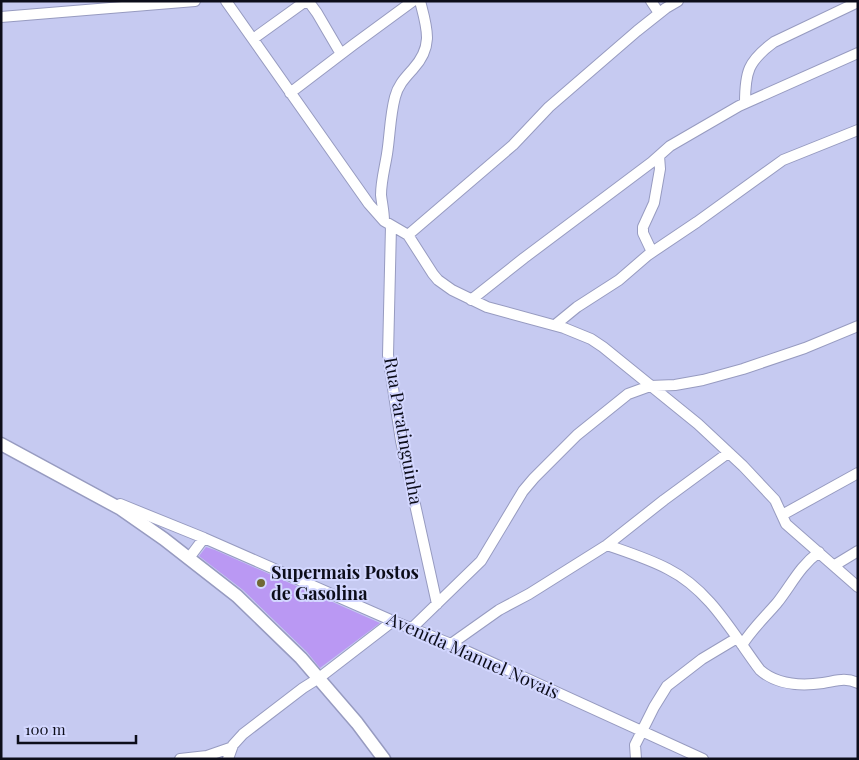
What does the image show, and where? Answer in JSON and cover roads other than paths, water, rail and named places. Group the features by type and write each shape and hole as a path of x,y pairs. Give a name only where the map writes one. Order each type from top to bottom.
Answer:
{"main road":[{"path":"1,444 143,518 237,596 272,628 319,678 384,759"}],"street":[{"path":"1,17 195,1"},
{"path":"226,1 368,204 388,224 408,235 438,280 471,300 498,311 555,325 597,343 698,424 743,466 775,500 786,524 858,587"},
{"path":"290,93 414,1"},
{"name":"Rua Paratinguinha","path":"420,1 428,32 428,42 422,56 400,83 395,97 390,117 387,156 382,181 388,224 388,347 390,374 401,441 437,604"},
{"path":"651,1 659,14"},
{"path":"408,235 513,146 549,107 659,14 678,1"},
{"path":"253,39 303,4 309,2 318,13 341,54"},
{"path":"745,103 747,73 768,46 858,2"},
{"path":"471,300 670,146 745,103 858,53"},
{"path":"555,325 619,280 652,252 783,160 858,130"},
{"path":"652,252 643,233 643,227 654,203 660,169 659,156"},
{"path":"412,628 474,571 523,491 534,478 597,417 628,394 650,386 675,385 720,376 781,357 858,326"},
{"path":"451,644 499,610 529,594 607,545 728,453"},
{"path":"782,515 858,472"},
{"name":"Avenida Manuel Novais","path":"143,518 204,538 393,621 451,644 703,759"},
{"path":"189,558 204,538"},
{"path":"607,545 668,568 700,592 723,619 760,670 767,675 783,682 809,685 844,679 858,683"},
{"path":"835,565 858,551"},
{"path":"636,759 635,745 667,686 702,660 739,641 754,628 788,590 800,569 819,552"},
{"path":"180,759 229,754 243,734 393,621"}],"place":[{"name":"Supermais Postos de Gasolina","path":"261,583"}]}
